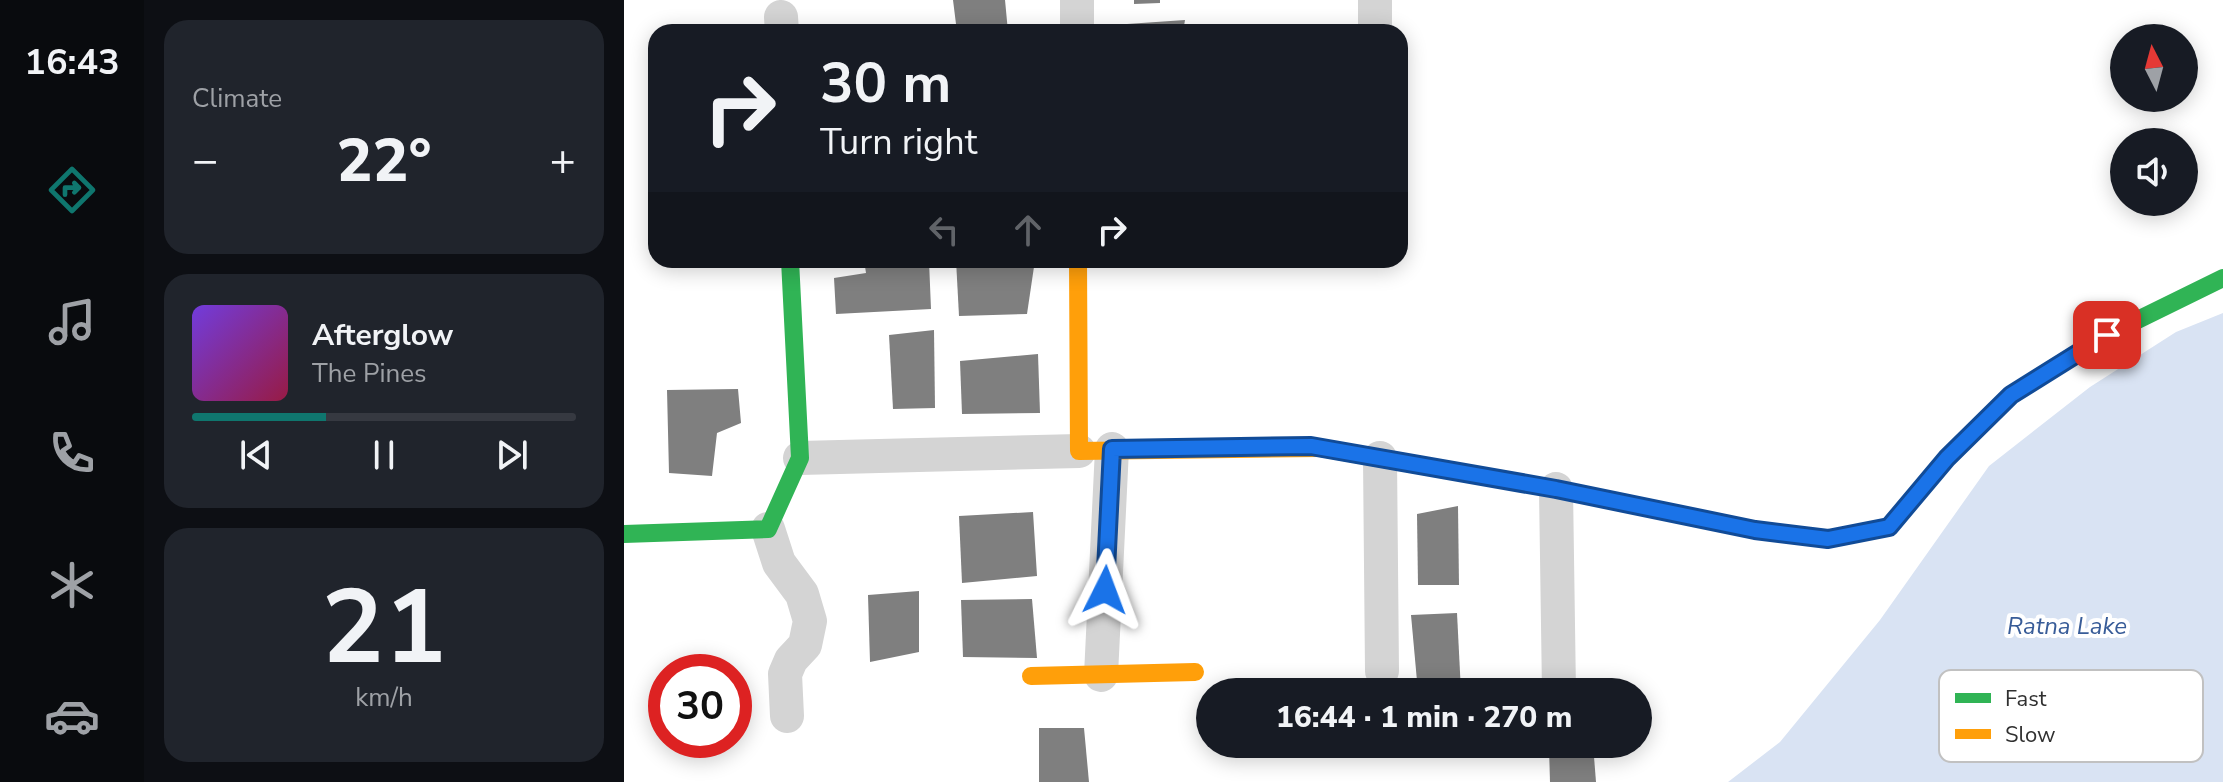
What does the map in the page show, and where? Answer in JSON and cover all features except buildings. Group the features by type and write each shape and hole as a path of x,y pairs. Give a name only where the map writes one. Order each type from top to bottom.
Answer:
{"street":[{"path":"1077,0 1077,24"},
{"path":"1375,0 1375,24"},
{"path":"787,716 785,674 791,660 805,645 810,621 802,594 779,563 768,529 800,458 790,268"},
{"path":"1079,268 1095,450 1101,675"},
{"path":"800,458 1311,446 1556,489 1755,530 1828,539 1889,527 1947,458 2011,395 2107,335 2223,278"},
{"path":"1380,458 1382,671"},
{"path":"1556,489 1559,678"},
{"path":"624,534 768,529"},
{"path":"1031,676 1195,672"}],"water":[{"name":"Ratna Lake","path":"2223,313 2223,782 1728,782 1780,742 1880,620 1989,466 2090,387 2176,332"}],"traffic: fast":[{"path":"624,534 768,529 800,458 790,268"},
{"path":"1320,448 1556,489 1755,530 1828,539 1889,527 1947,458 2011,395 2107,335 2223,278"}],"traffic: slow":[{"path":"1078,268 1079,451 1320,448"},
{"path":"1031,676 1195,672"}],"route":[{"path":"1105,590 1112,449 1311,446 1556,489 1755,530 1828,539 1889,527 1947,458 2011,395 2107,335"}]}
